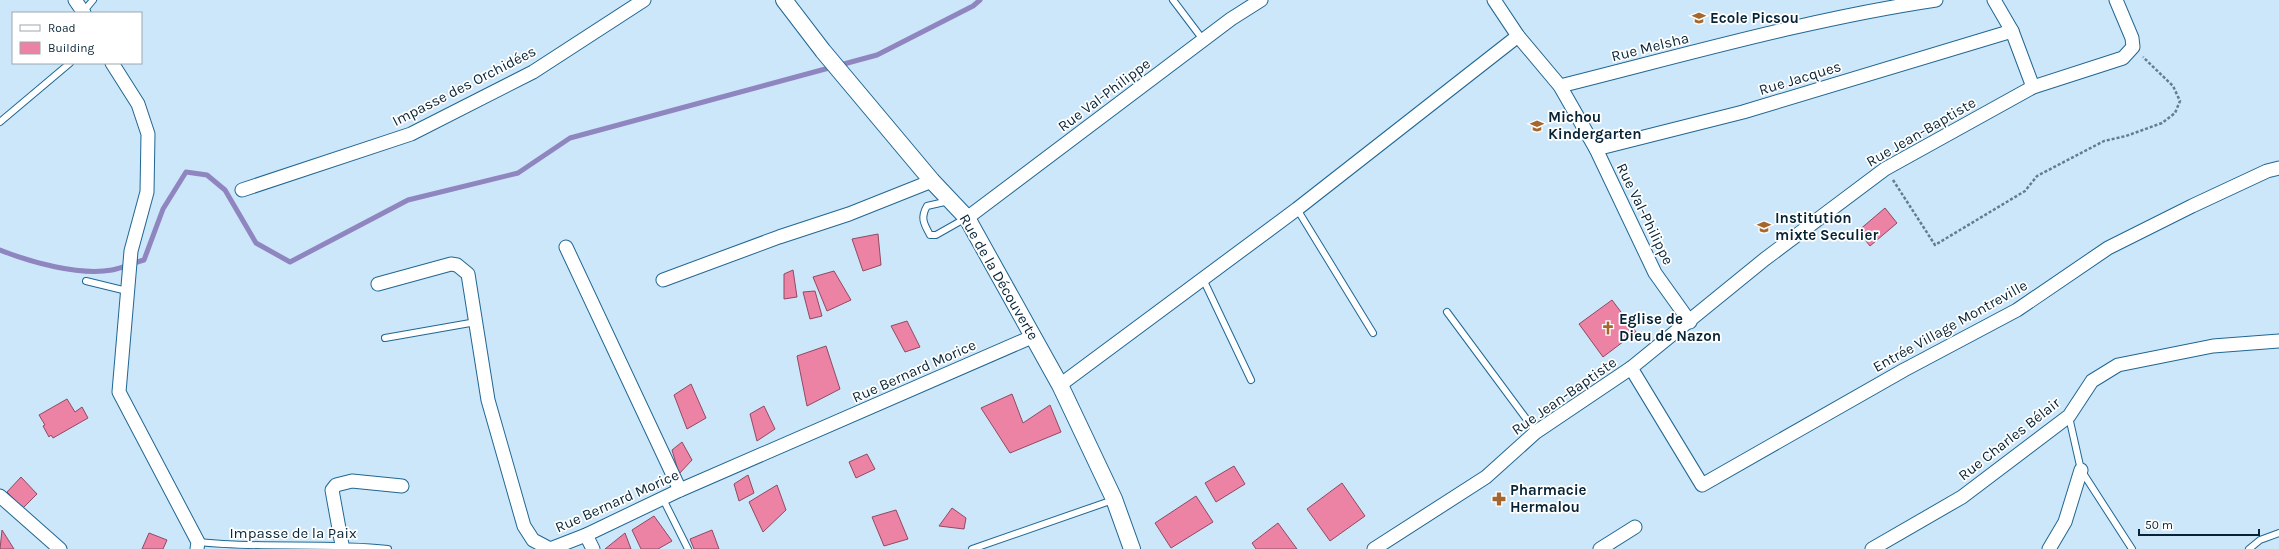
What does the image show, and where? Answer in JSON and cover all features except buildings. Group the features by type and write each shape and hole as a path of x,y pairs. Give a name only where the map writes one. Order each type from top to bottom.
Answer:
{"street":[{"path":"75,0 83,12"},
{"name":"Impasse des Orchidées","path":"242,190 411,134 533,72 644,0"},
{"name":"Rue de la Découverte","path":"784,0 823,51 858,93 932,180 967,218 1060,385 1114,499 1132,549"},
{"name":"Rue Val-Philippe","path":"967,218 1204,41 1231,19 1261,0"},
{"name":"Rue Val-Philippe","path":"1494,0 1518,36 1560,86 1596,149 1655,273 1690,322"},
{"name":"Rue Melsha","path":"1560,86 1762,35 1883,8 1936,0"},
{"path":"1994,0 2012,31 2033,87"},
{"path":"2116,0 2132,38 2133,47"},
{"name":"Rue Jacques","path":"1596,149 1743,112 2012,31"},
{"path":"1060,385 1297,209 1518,36"},
{"name":"Rue Jean-Baptiste","path":"1374,549 1486,477 1536,432 1631,368 1690,322 1765,259 1885,169 2033,87 2123,58 2133,47"},
{"path":"113,64 138,104 148,134 147,192 131,251 119,392 197,546"},
{"name":"Entrée Village Montreville","path":"1631,368 1702,485 1904,370 2017,310 2108,248 2192,206 2267,171 2279,168"},
{"path":"664,280 779,237 849,214 932,180"},
{"path":"566,247 680,490"},
{"name":"Rue Bernard Morice","path":"378,284 451,264 457,265 468,274 488,400 524,526 533,540 550,549 586,535 680,490 1034,336"},
{"name":"Rue Charles Bélair","path":"1872,549 1962,497 2069,416 2092,381 2118,365 2213,346 2279,341"},
{"path":"2048,549 2065,522 2081,470"},
{"path":"342,545 332,490 336,485 352,481 402,486"},
{"path":"0,496 60,549"},
{"path":"1600,549 1635,527"},
{"path":"586,535 593,549"}],"lane":[{"path":"83,12 93,0"},
{"path":"1173,0 1204,41"},
{"path":"0,122 69,64"},
{"path":"951,200 927,206 922,214 923,223 930,235 936,235 967,218"},
{"path":"1297,209 1373,333"},
{"path":"1204,278 1251,380"},
{"path":"86,281 127,287"},
{"path":"1447,312 1536,432"},
{"path":"385,338 476,322"},
{"path":"2069,416 2081,470 2132,549"},
{"path":"663,499 688,549"},
{"path":"972,549 1114,499"},
{"path":"2249,549 2260,540 2279,533"},
{"name":"Impasse de la Paix","path":"197,546 257,547 342,545 388,549"}],"path":[{"path":"1885,169 1935,245 2025,191 2037,176 2104,141 2126,136 2162,123 2175,113 2180,101 2173,86 2133,47"}],"waterway":[{"path":"0,250 55,267 85,271 112,270 144,260 163,209 186,172 207,175 225,190 256,243 290,262 408,200 518,173 570,138 877,55 973,6 980,0"}],"place":[{"name":"Ecole Picsou","path":"1699,18"},
{"name":"Michou Kindergarten","path":"1537,126"},
{"name":"Institution mixte Seculier","path":"1764,227"},
{"name":"Eglise de Dieu de Nazon","path":"1608,328"},
{"name":"Pharmacie Hermalou","path":"1499,499"}]}
